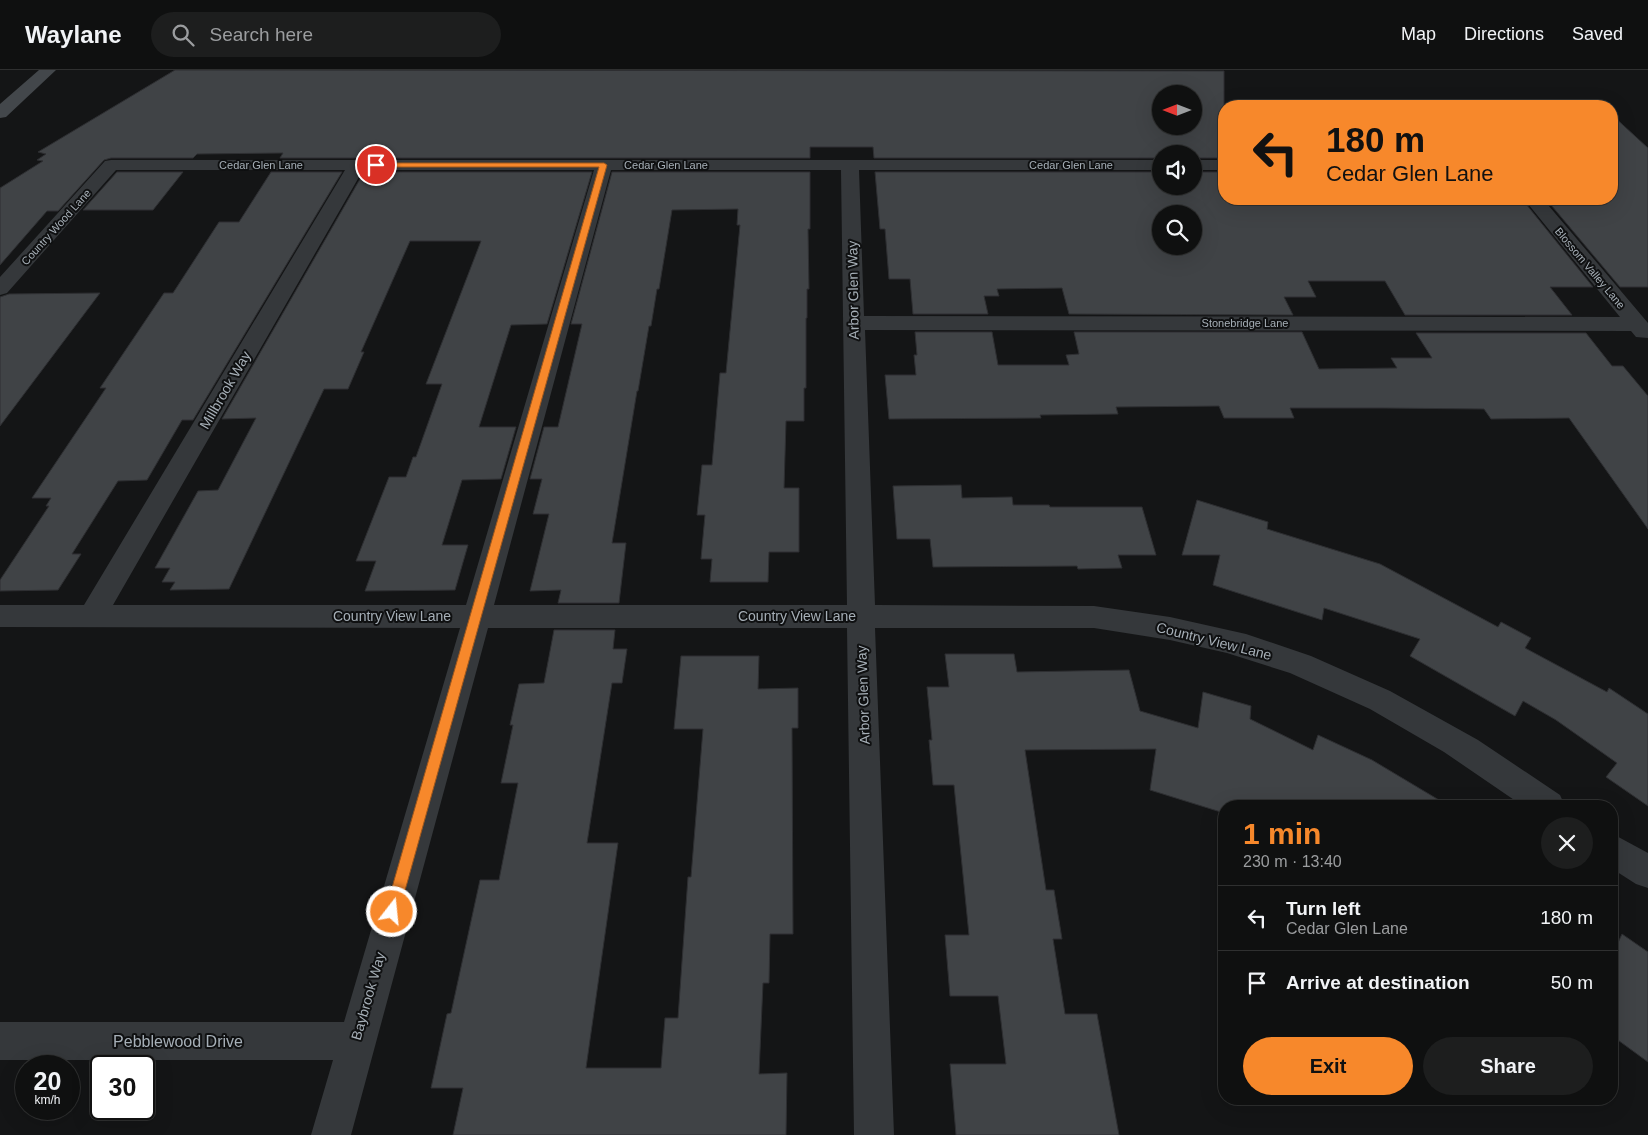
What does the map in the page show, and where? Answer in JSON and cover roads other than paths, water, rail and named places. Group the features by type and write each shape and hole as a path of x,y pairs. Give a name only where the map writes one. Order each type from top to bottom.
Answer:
{"street":[{"path":"0,113 48,70"},
{"name":"Cedar Glen Lane","path":"111,165 1152,165"},
{"name":"Country Wood Lane","path":"0,289 111,165"},
{"name":"Millbrook Way","path":"92,616 357,165"},
{"name":"Baybrook Way","path":"331,1135 604,165"},
{"name":"Arbor Glen Way","path":"850,165 874,1135"},
{"path":"1202,165 1218,165"},
{"name":"Blossom Valley Lane","path":"1538,205 1642,330"},
{"name":"Stonebridge Lane","path":"854,323 1642,330"},
{"name":"Country View Lane","path":"0,616 1094,617 1174,628 1248,647 1313,670 1379,700 1456,743 1540,800"},
{"path":"1618,853 1648,872"},
{"name":"Pebblewood Drive","path":"0,1041 356,1041"}]}
